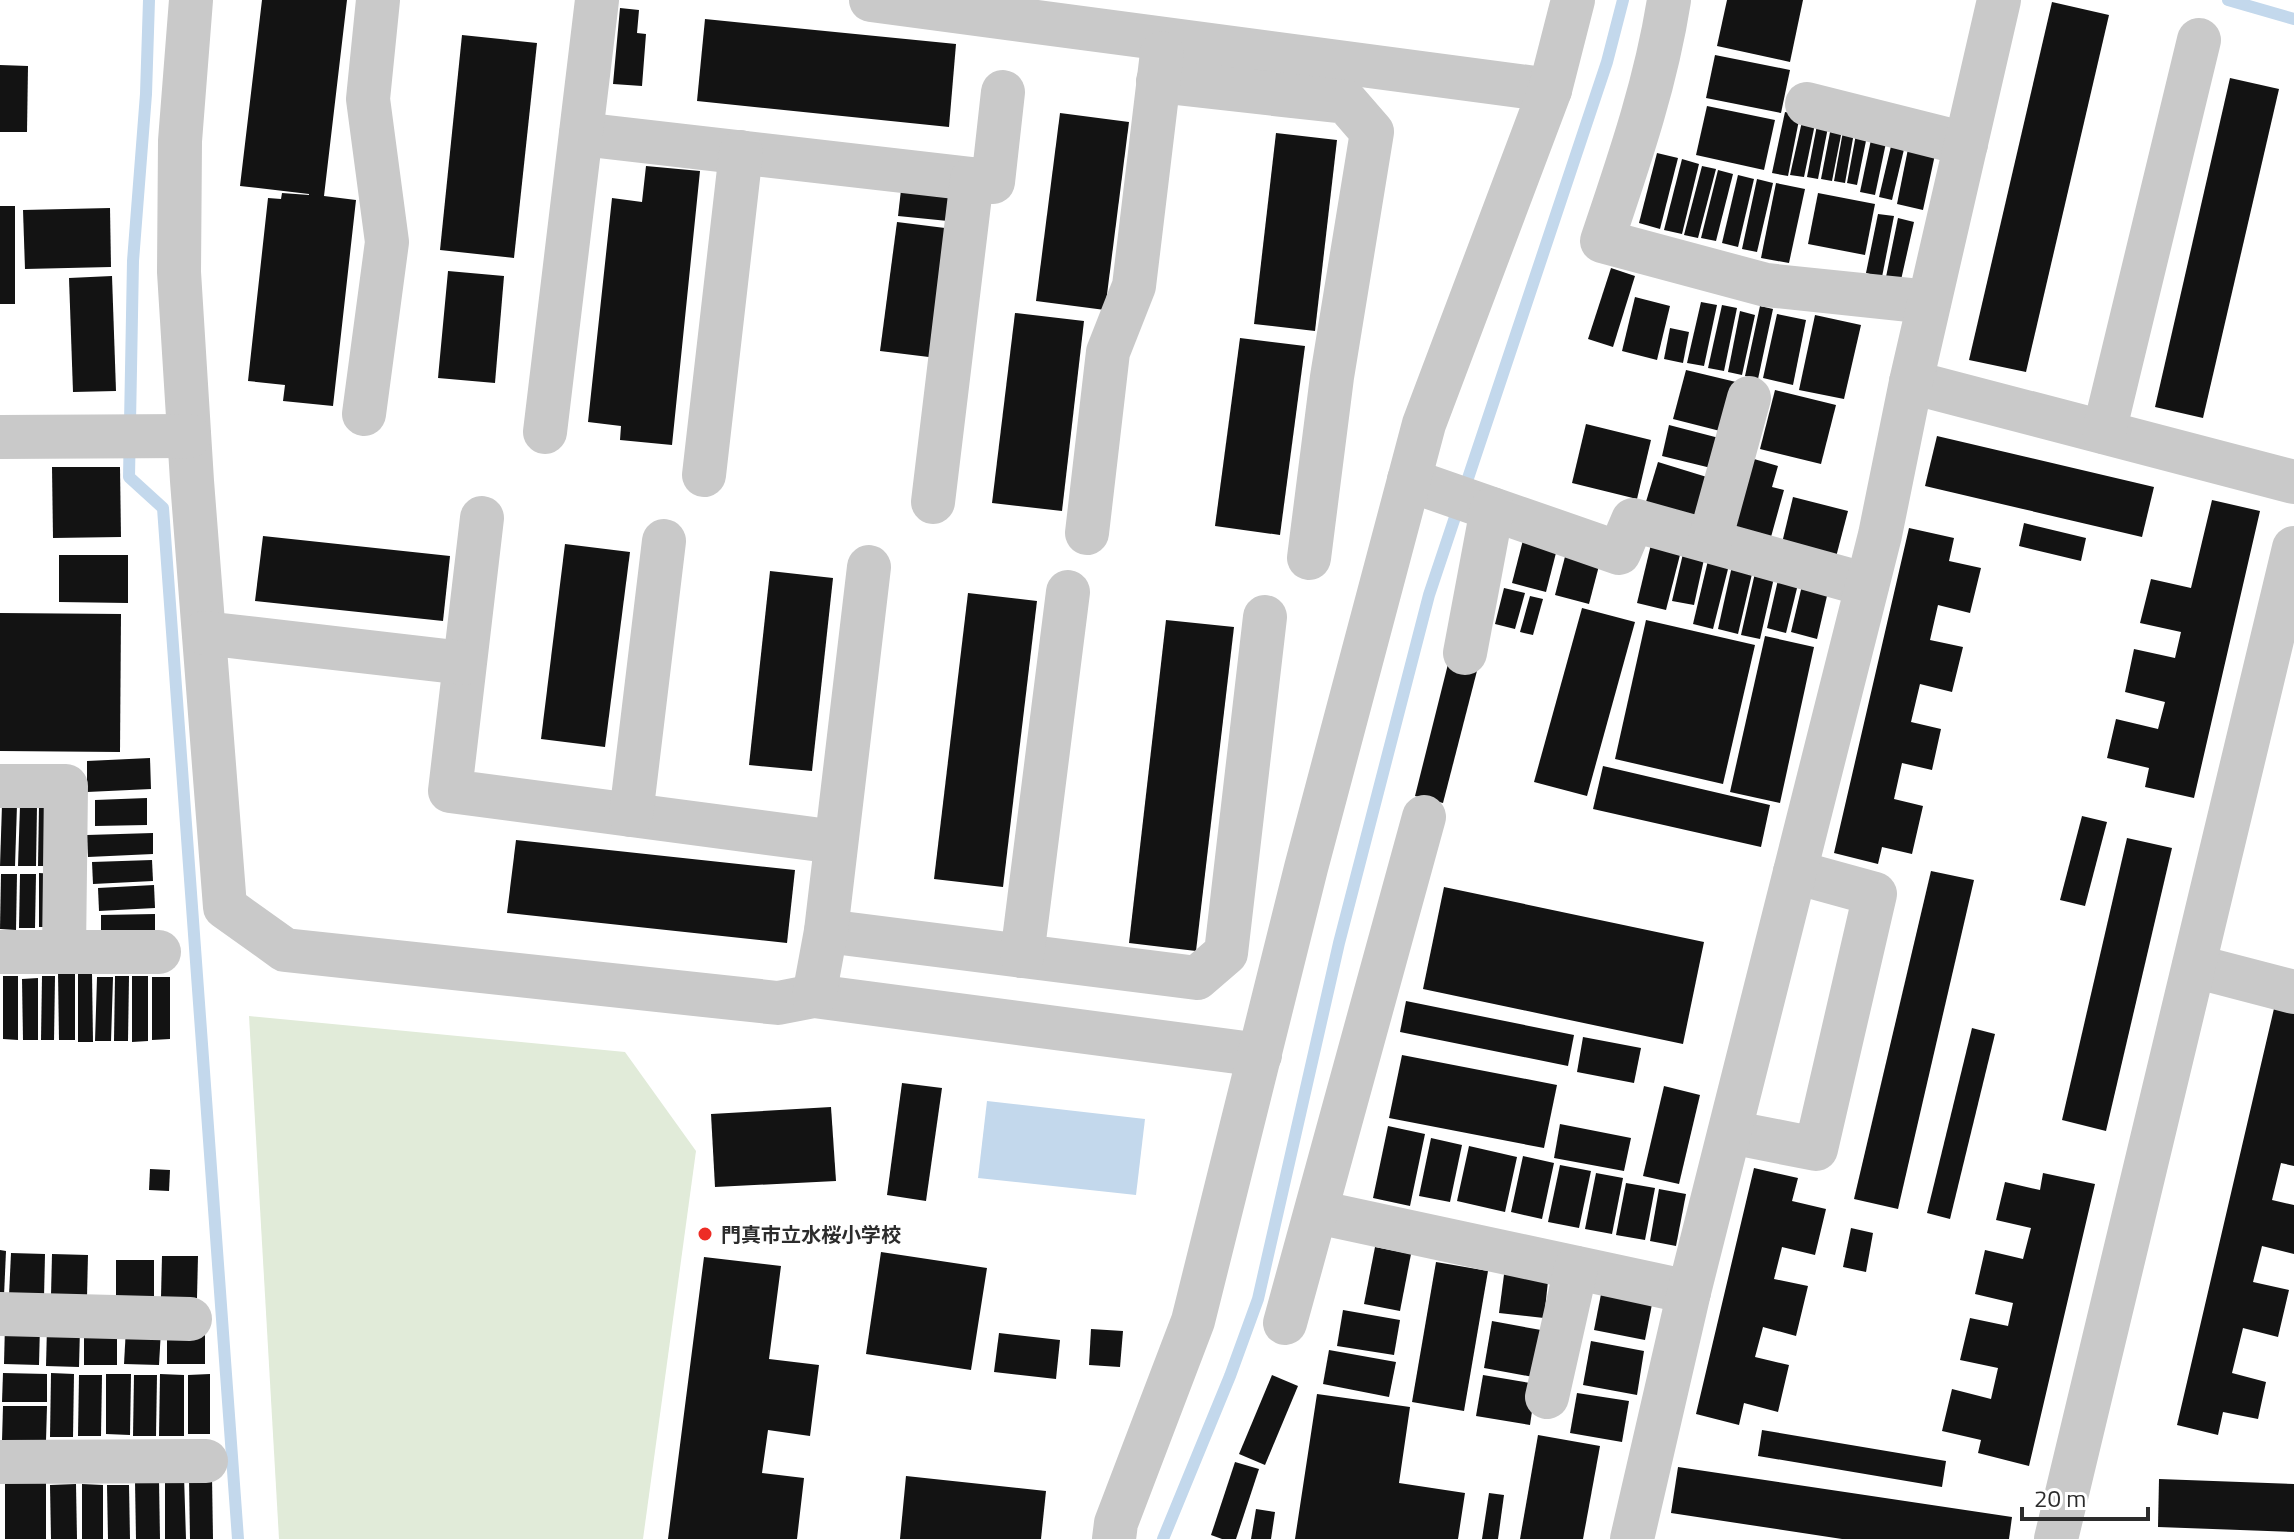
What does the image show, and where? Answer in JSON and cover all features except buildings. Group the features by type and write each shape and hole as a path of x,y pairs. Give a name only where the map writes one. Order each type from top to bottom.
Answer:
{"street":[{"path":"191,0 180,141 173,436 204,633 225,907 285,950 778,1003 814,996 1260,1055"},
{"path":"364,414 387,242 368,99 378,0"},
{"path":"545,432 597,0"},
{"path":"871,0 1346,102 1372,132 1332,377 1309,558"},
{"path":"1114,1539 1116,1523 1193,1321 1310,853 1424,424 1550,90 1573,0"},
{"path":"1669,0 1663,41 1643,120 1602,241 1766,285 1929,302"},
{"path":"1632,1539 1689,1292 1880,535 1911,382 1999,0"},
{"path":"2104,432 2199,40"},
{"path":"1161,60 1550,90"},
{"path":"1087,533 1108,352 1134,286 1161,60"},
{"path":"581,134 993,182 1003,92"},
{"path":"1807,104 1966,144"},
{"path":"704,475 741,152"},
{"path":"933,502 972,179"},
{"path":"1911,382 2294,482"},
{"path":"1710,540 1749,398"},
{"path":"0,437 173,436"},
{"path":"1409,480 1619,553 1633,520 1867,585"},
{"path":"1465,653 1492,509"},
{"path":"482,518 450,791 836,842"},
{"path":"631,815 664,541"},
{"path":"2056,1539 2294,548"},
{"path":"814,996 826,931 869,567"},
{"path":"1022,956 1068,592"},
{"path":"826,931 1197,978 1226,953 1265,617"},
{"path":"204,633 464,663"},
{"path":"0,786 66,786 64,952"},
{"path":"1285,1323 1424,817"},
{"path":"1730,1132 1816,1149 1875,894 1795,872"},
{"path":"0,952 159,952"},
{"path":"2194,966 2294,992"},
{"path":"1317,1212 1689,1292"},
{"path":"1547,1397 1576,1268"},
{"path":"0,1314 190,1319"},
{"path":"0,1462 206,1461"}],"green space":[{"path":"249,1016 625,1052 696,1151 643,1539 279,1539"}],"water":[{"path":"987,1101 1145,1119 1136,1195 978,1178"}],"waterway":[{"path":"149,0 146,94 133,261 129,477 163,508 238,1539"},
{"path":"1163,1539 1258,1299 1339,943 1429,595 1607,62 1623,0"},
{"path":"2228,0 2294,19"}],"place":[{"name":"門真市立水桜小学校","path":"705,1234"}]}
